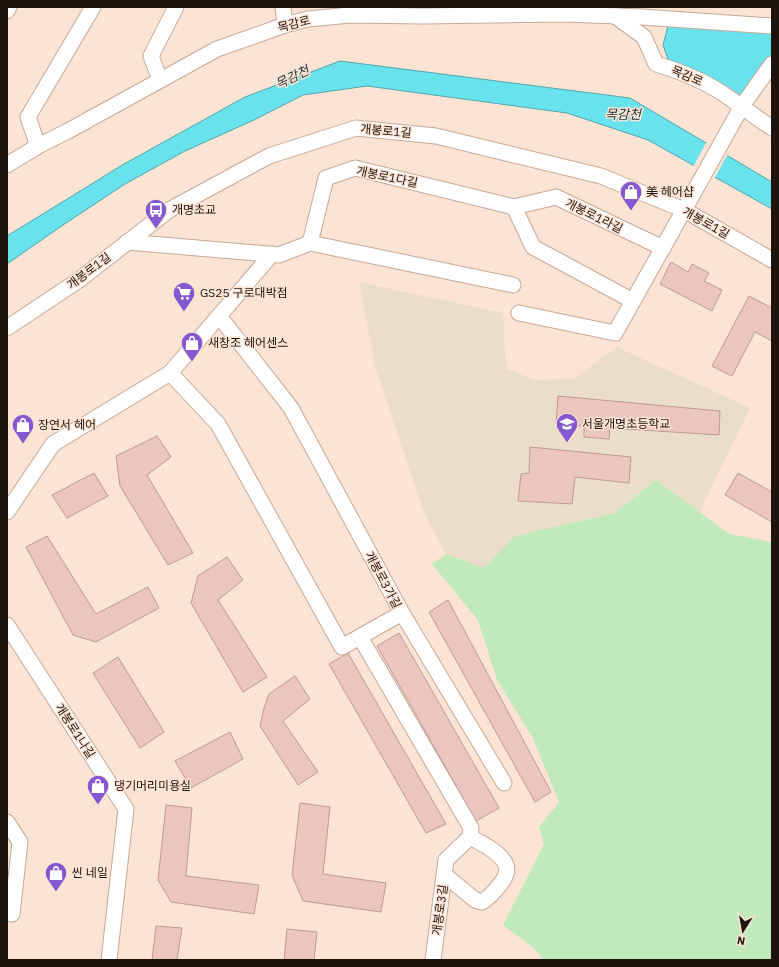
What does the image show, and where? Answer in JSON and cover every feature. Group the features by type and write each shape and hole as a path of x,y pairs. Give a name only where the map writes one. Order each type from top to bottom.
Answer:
{"street":[{"path":"7,11 10,7"},
{"path":"38,146 28,117 93,7"},
{"path":"160,80 151,56 176,7"},
{"path":"283,7 285,25"},
{"name":"목감로","path":"7,165 38,146 217,49 285,25 308,20 350,15 414,11 553,11 565,14 772,26"},
{"name":"목감로","path":"615,16 644,37 656,64 694,78 739,111 772,128"},
{"path":"519,313 615,333 739,111 772,64"},
{"name":"개봉로1길","path":"7,328 79,280 169,210 269,156 356,128 436,136 601,176 686,207 772,260"},
{"name":"개봉로1다길","path":"310,243 326,178 356,168 514,207"},
{"name":"개봉로1라길","path":"514,207 556,197 663,248"},
{"path":"514,207 533,247 633,301"},
{"path":"127,242 279,255 310,243 513,285"},
{"path":"7,512 53,444 170,373 272,254"},
{"name":"개봉로3가길","path":"170,373 218,424 342,647 402,613 291,408 220,316"},
{"path":"402,613 504,783"},
{"name":"개봉로1나길","path":"7,625 126,809 109,960"},
{"path":"360,637 471,828 470,837 488,846 498,854 506,866 507,873 488,899 482,902 475,900 445,875"},
{"path":"7,822 20,842 12,914"},
{"name":"개봉로3길","path":"433,960 446,860 470,837"}],"shaded area":[{"name":"서울개명초등학교","path":"359,282 503,313 506,368 534,380 575,378 617,347 750,408 699,513 656,480 615,513 515,536 484,568 446,554 424,513 375,366"}],"green space":[{"path":"656,480 729,534 772,542 772,960 543,960 536,950 503,925 544,844 539,827 559,802 533,738 497,680 478,620 432,564 446,554 484,568 515,536 615,513"}],"water":[{"path":"668,26 772,33 772,57 741,97 669,62 663,45"},
{"name":"목감천","path":"340,61 630,98 772,182 772,209 648,140 567,113 367,86 303,95 254,120 185,151 125,184 7,264 7,236 124,164 245,97"}],"pier":[{"path":"707,141 728,154 714,179 693,167"}],"building":[{"path":"671,262 688,272 692,264 709,273 704,281 722,290 712,311 660,284"},
{"path":"749,296 772,308 772,341 755,332 732,376 712,366"},
{"path":"558,396 720,411 719,435 610,428 609,439 584,437 584,426 556,423"},
{"path":"157,436 171,457 147,475 193,553 168,565 120,486 116,456"},
{"path":"530,447 631,457 629,483 575,477 572,504 518,501 521,474 529,473"},
{"path":"94,473 108,496 67,518 52,495"},
{"path":"738,473 772,492 772,522 725,495"},
{"path":"47,536 96,614 148,587 159,608 96,642 73,635 26,547"},
{"path":"227,557 243,580 218,600 267,677 243,692 191,603 198,576"},
{"path":"448,600 551,792 535,802 429,612"},
{"path":"399,633 499,808 476,821 377,646"},
{"path":"348,653 446,824 426,833 329,664"},
{"path":"118,657 164,732 140,748 93,673"},
{"path":"295,676 310,699 283,721 318,772 298,785 260,726 269,694"},
{"path":"230,732 243,759 191,788 175,761"},
{"path":"300,803 330,807 323,874 386,883 381,912 303,901 292,875"},
{"path":"166,805 192,808 186,876 259,885 254,914 171,902 158,880"},
{"path":"156,926 182,928 177,960 152,960"},
{"path":"287,929 317,932 314,960 284,960"}],"place":[{"name":"美 헤어샵","path":"631,212"},
{"name":"개명초교","path":"156,230"},
{"name":"GS25 구로대박점","path":"184,312"},
{"name":"새창조 헤어센스","path":"192,362"},
{"name":"장연서 헤어","path":"23,444"},
{"name":"서울개명초등학교","path":"567,444"},
{"name":"댕기머리미용실","path":"98,806"},
{"name":"씬 네일","path":"56,892"}]}
